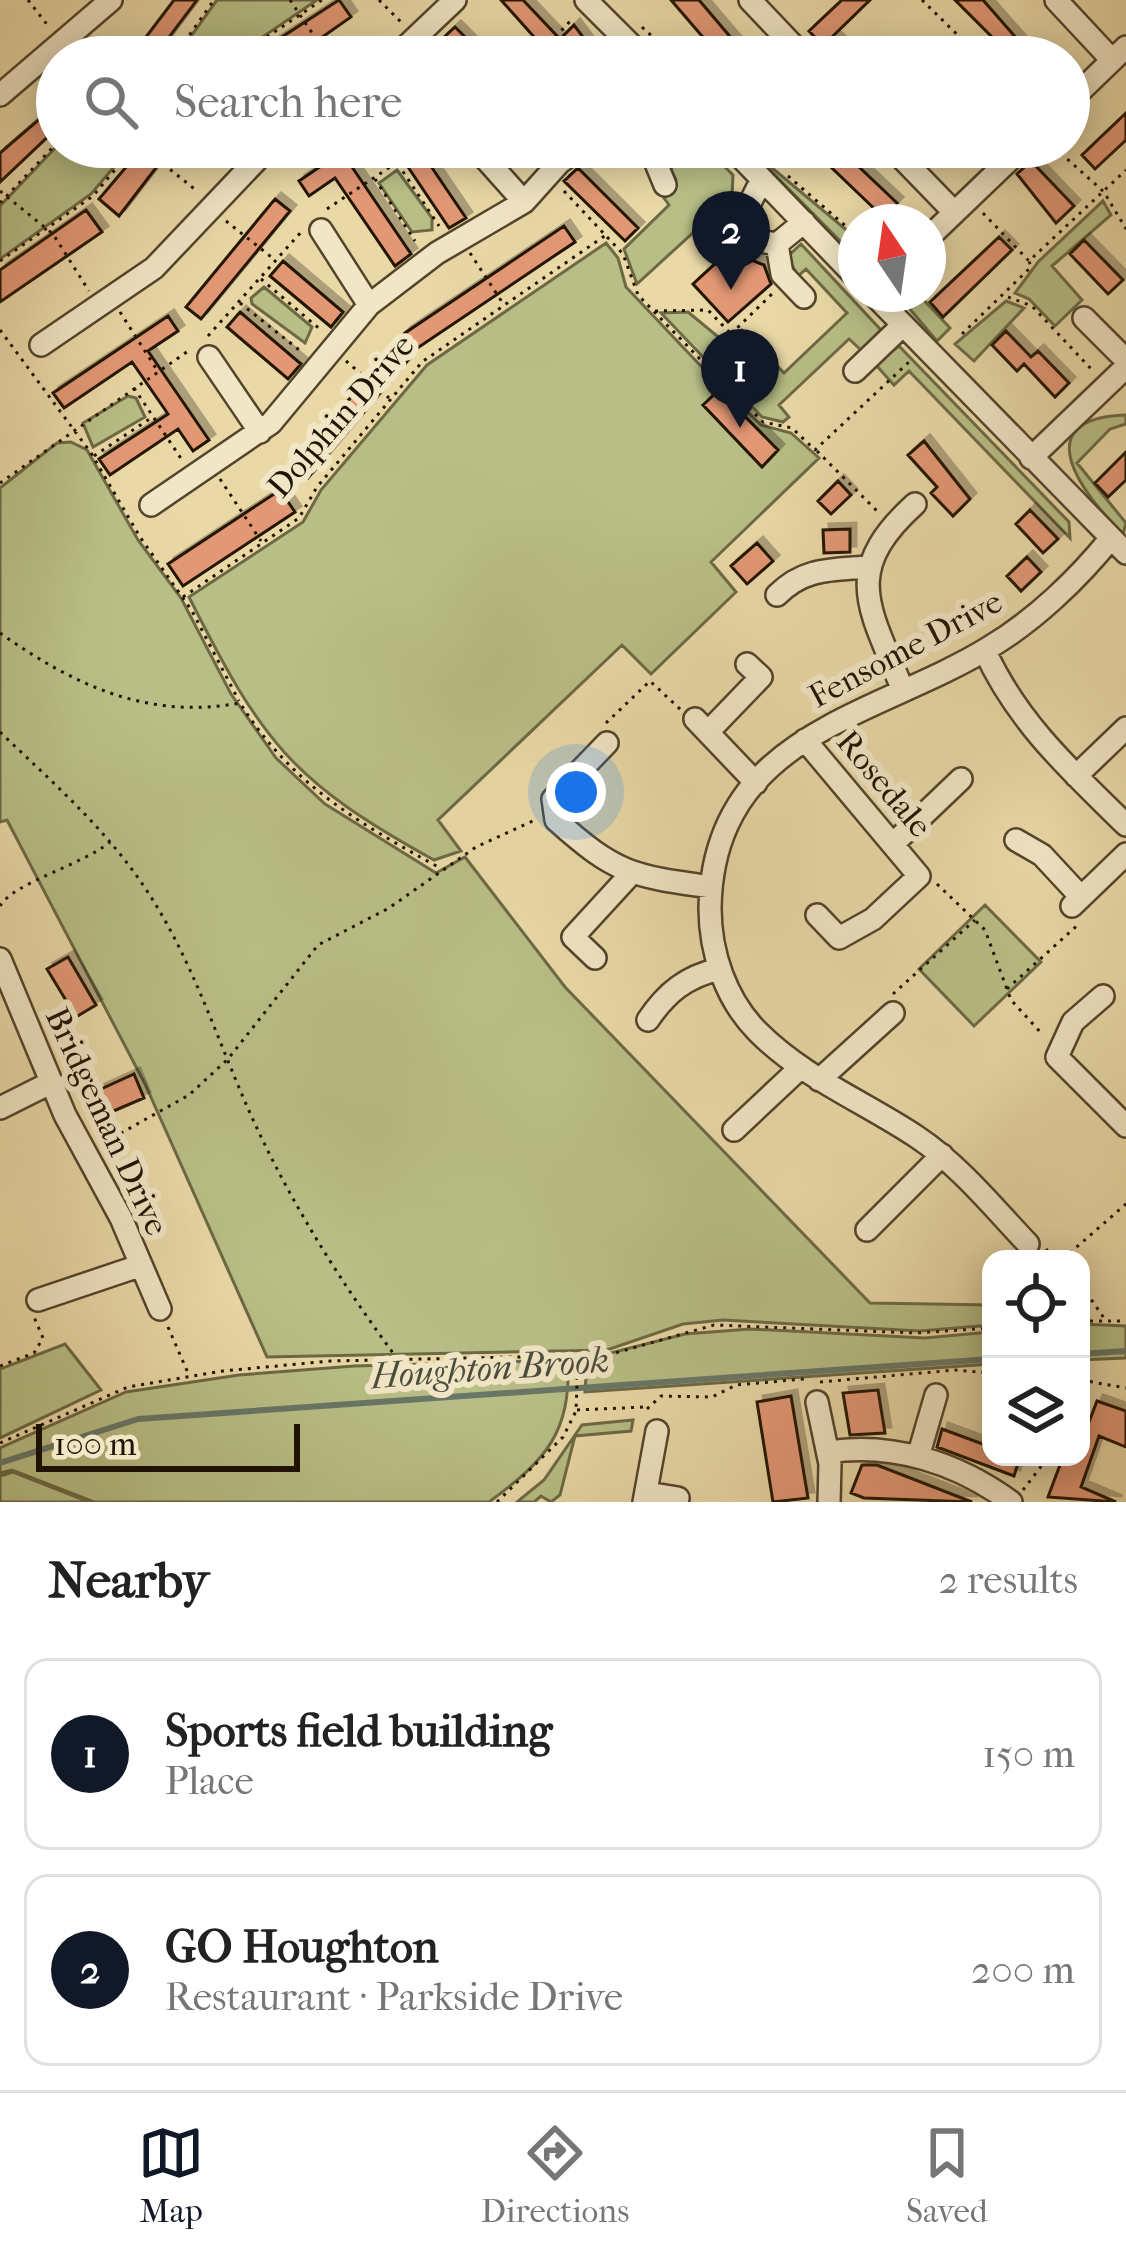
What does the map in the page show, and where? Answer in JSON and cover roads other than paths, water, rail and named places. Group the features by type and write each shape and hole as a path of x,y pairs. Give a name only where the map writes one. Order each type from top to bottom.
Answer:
{"street":[{"path":"69,36 111,0"},
{"path":"420,36 455,0"},
{"path":"750,0 784,36"},
{"path":"1056,0 1119,53 1090,81"},
{"path":"582,6 618,36"},
{"path":"0,95 36,64"},
{"path":"41,345 154,268 249,168"},
{"path":"494,168 524,202"},
{"name":"Dolphin Drive","path":"151,505 260,432 369,305 524,202 557,168"},
{"path":"664,168 665,185"},
{"path":"762,168 838,259"},
{"path":"916,168 961,206"},
{"path":"946,221 1001,168"},
{"path":"771,174 743,217 754,240 777,244 804,222"},
{"path":"321,230 369,305"},
{"path":"777,244 782,274 804,297"},
{"path":"890,312 1119,546"},
{"path":"1031,458 1120,377 1084,318"},
{"path":"855,371 903,325"},
{"path":"209,357 260,432"},
{"path":"902,688 869,606 867,567 892,525 915,504"},
{"name":"Fensome Drive","path":"1028,1244 942,1155 809,1074 756,1030 719,969 710,928 711,887 733,821 756,783 806,740 847,712 985,651 1119,546"},
{"path":"777,595 794,578 813,571 867,567"},
{"path":"985,651 1005,696 1126,825"},
{"path":"747,664 760,677 702,725 756,783"},
{"path":"1076,776 1126,728"},
{"name":"Rosedale","path":"806,740 919,876 873,919 839,938 817,914"},
{"path":"607,743 553,799 552,812 597,856 629,876 711,887"},
{"path":"895,842 962,778"},
{"path":"1016,840 1042,855 1076,902 1126,854"},
{"path":"595,958 573,937 629,876"},
{"name":"Bridgeman Drive","path":"0,959 83,1155 121,1218 160,1309"},
{"path":"648,1020 665,994 694,976 719,969"},
{"path":"1103,996 1073,1022 1057,1050 1066,1071 1126,1126"},
{"path":"734,1130 893,1013"},
{"path":"0,1108 52,1082"},
{"path":"867,1230 942,1155"},
{"path":"38,1300 139,1266"},
{"path":"811,1392 828,1452 829,1502"},
{"path":"918,1457 937,1395"},
{"path":"656,1431 646,1498 678,1498"},
{"path":"828,1452 866,1446 918,1457 1015,1498"}],"waterway":[{"name":"Houghton Brook","path":"1090,1353 1126,1351"},
{"name":"Houghton Brook","path":"0,1463 138,1419 982,1360"}],"place":[{"name":"GO Houghton","path":"731,290"},
{"name":"Sports field building","path":"740,428"}]}
